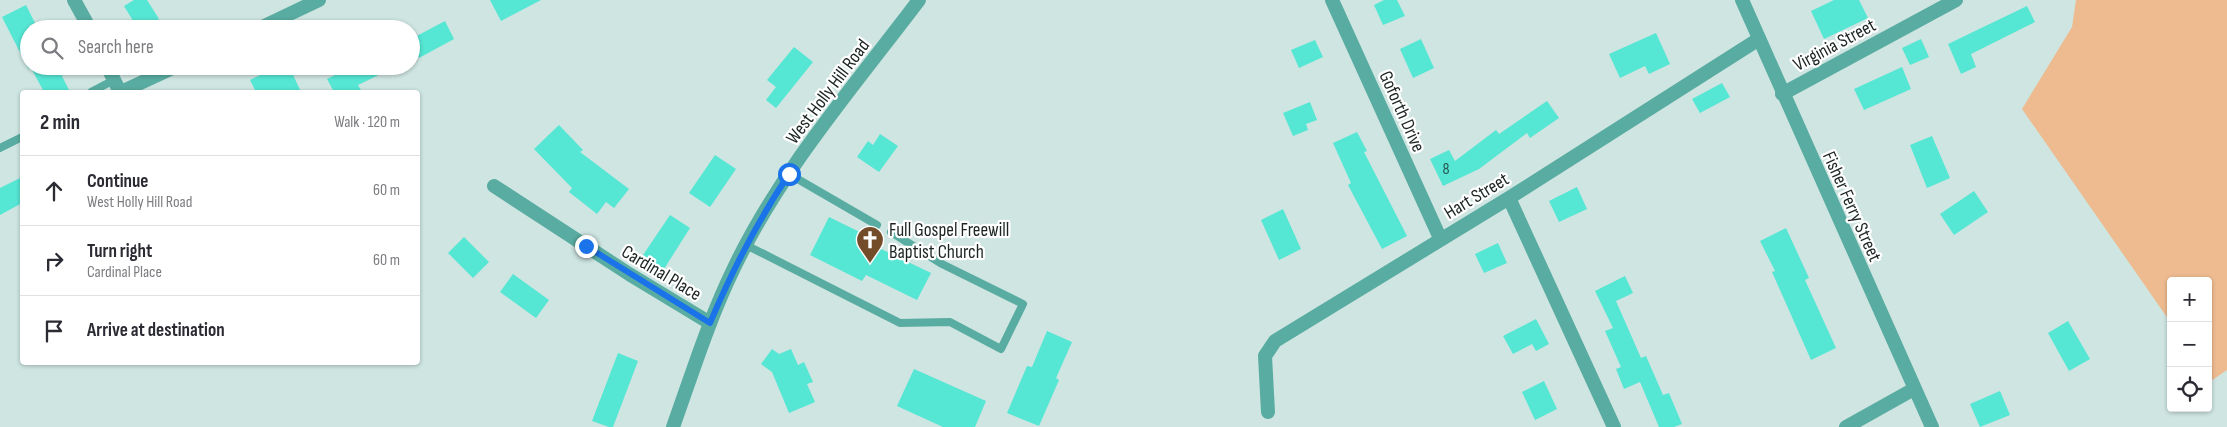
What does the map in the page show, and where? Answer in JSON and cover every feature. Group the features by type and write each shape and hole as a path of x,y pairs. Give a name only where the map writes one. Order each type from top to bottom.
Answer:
{"street":[{"path":"74,0 85,20"},
{"path":"277,20 319,0"},
{"name":"West Holly Hill Road","path":"673,427 710,323 746,245 789,174 919,0"},
{"name":"Goforth Drive","path":"1332,0 1440,238"},
{"name":"Fisher Ferry Street","path":"1742,0 1782,94 1932,427"},
{"name":"Virginia Street","path":"1782,94 1956,0"},
{"name":"Hart Street","path":"1268,412 1264,356 1275,341 1440,238 1509,198 1759,39"},
{"path":"112,75 118,88 153,75"},
{"name":"Cardinal Place","path":"494,186 628,274 710,323"},
{"path":"1509,198 1614,427"},
{"path":"1846,427 1914,389"}],"lane":[{"path":"104,90 118,88"},
{"path":"0,148 20,138"},
{"path":"789,174 877,225"},
{"path":"746,245 900,323 950,322 1001,349 1023,304 942,264 891,232"}],"shaded area":[{"path":"2076,0 2227,0 2227,370 2212,380 2212,277 2167,277 2167,317 2022,109 2072,27"}],"building":[{"path":"134,0 147,0 159,19 133,20 124,6"},
{"path":"490,0 541,0 501,21"},
{"path":"1384,0 1397,0 1405,16 1383,25 1374,5"},
{"path":"1834,0 1859,0 1868,18 1824,39 1811,11"},
{"path":"26,5 34,20 20,20 20,52 2,17"},
{"path":"2027,6 2035,22 1971,54 1976,67 1961,74 1948,44"},
{"path":"445,21 454,39 420,57 420,34"},
{"path":"1656,33 1670,64 1649,74 1645,66 1620,78 1609,54"},
{"path":"1421,39 1434,68 1413,78 1400,49"},
{"path":"1921,39 1929,57 1910,65 1902,48"},
{"path":"1315,40 1323,57 1299,68 1291,50"},
{"path":"794,47 813,62 776,108 766,100 776,87 767,80"},
{"path":"1902,67 1911,89 1864,110 1854,89"},
{"path":"35,75 62,75 69,90 43,90"},
{"path":"260,75 293,75 300,90 255,90 250,80"},
{"path":"335,75 379,75 358,85 361,90 333,90 327,79"},
{"path":"1722,83 1730,97 1700,113 1692,99"},
{"path":"1547,101 1559,118 1530,138 1527,133 1479,169 1443,186 1430,159 1449,150 1455,161 1496,130 1499,134"},
{"path":"1310,102 1317,120 1306,124 1308,130 1293,136 1283,113"},
{"path":"559,125 583,150 580,152 629,189 614,208 606,202 597,214 569,192 572,188 534,149"},
{"path":"1357,132 1367,151 1364,152 1407,236 1382,249 1348,185 1351,183 1333,143"},
{"path":"880,134 898,146 879,172 857,157 868,141 873,145"},
{"path":"1932,136 1950,178 1927,188 1910,145"},
{"path":"715,155 736,169 710,207 689,193"},
{"path":"20,178 20,204 0,215 0,188"},
{"path":"1577,187 1587,209 1559,222 1549,201"},
{"path":"1974,191 1988,212 1954,235 1940,214"},
{"path":"1283,209 1301,249 1279,260 1261,220"},
{"path":"670,215 690,228 664,269 643,255"},
{"name":"Full Gospel Freewill Baptist Church","path":"829,217 880,242 877,247 931,273 917,300 866,275 862,281 810,255"},
{"path":"1786,228 1809,278 1805,280 1836,348 1811,360 1772,272 1775,271 1760,241"},
{"path":"464,237 489,262 473,278 448,253"},
{"path":"1498,243 1507,263 1484,273 1475,254"},
{"path":"513,274 549,300 536,318 500,292"},
{"path":"1625,276 1633,293 1616,301 1641,358 1646,356 1663,395 1669,393 1682,424 1674,427 1659,427 1640,382 1624,389 1616,369 1621,367 1605,331 1613,328 1595,291"},
{"path":"1536,319 1549,344 1536,351 1532,344 1513,354 1503,336"},
{"path":"2068,321 2090,359 2069,371 2048,333"},
{"path":"1047,331 1072,342 1056,378 1059,380 1039,426 1007,413 1027,366 1032,367"},
{"path":"772,349 779,354 791,349 798,365 804,362 813,382 807,384 815,402 789,413 772,372 761,364"},
{"path":"618,353 638,361 613,427 609,427 592,421"},
{"path":"914,369 986,401 975,427 943,427 897,406"},
{"path":"1544,381 1557,409 1535,420 1522,392"},
{"path":"2000,391 2010,415 1980,427 1970,404"}],"place":[{"name":"Full Gospel Freewill Baptist Church","path":"870,264"}],"route":[{"path":"586,246 628,274 710,323 734,268 770,202 789,174"}]}
